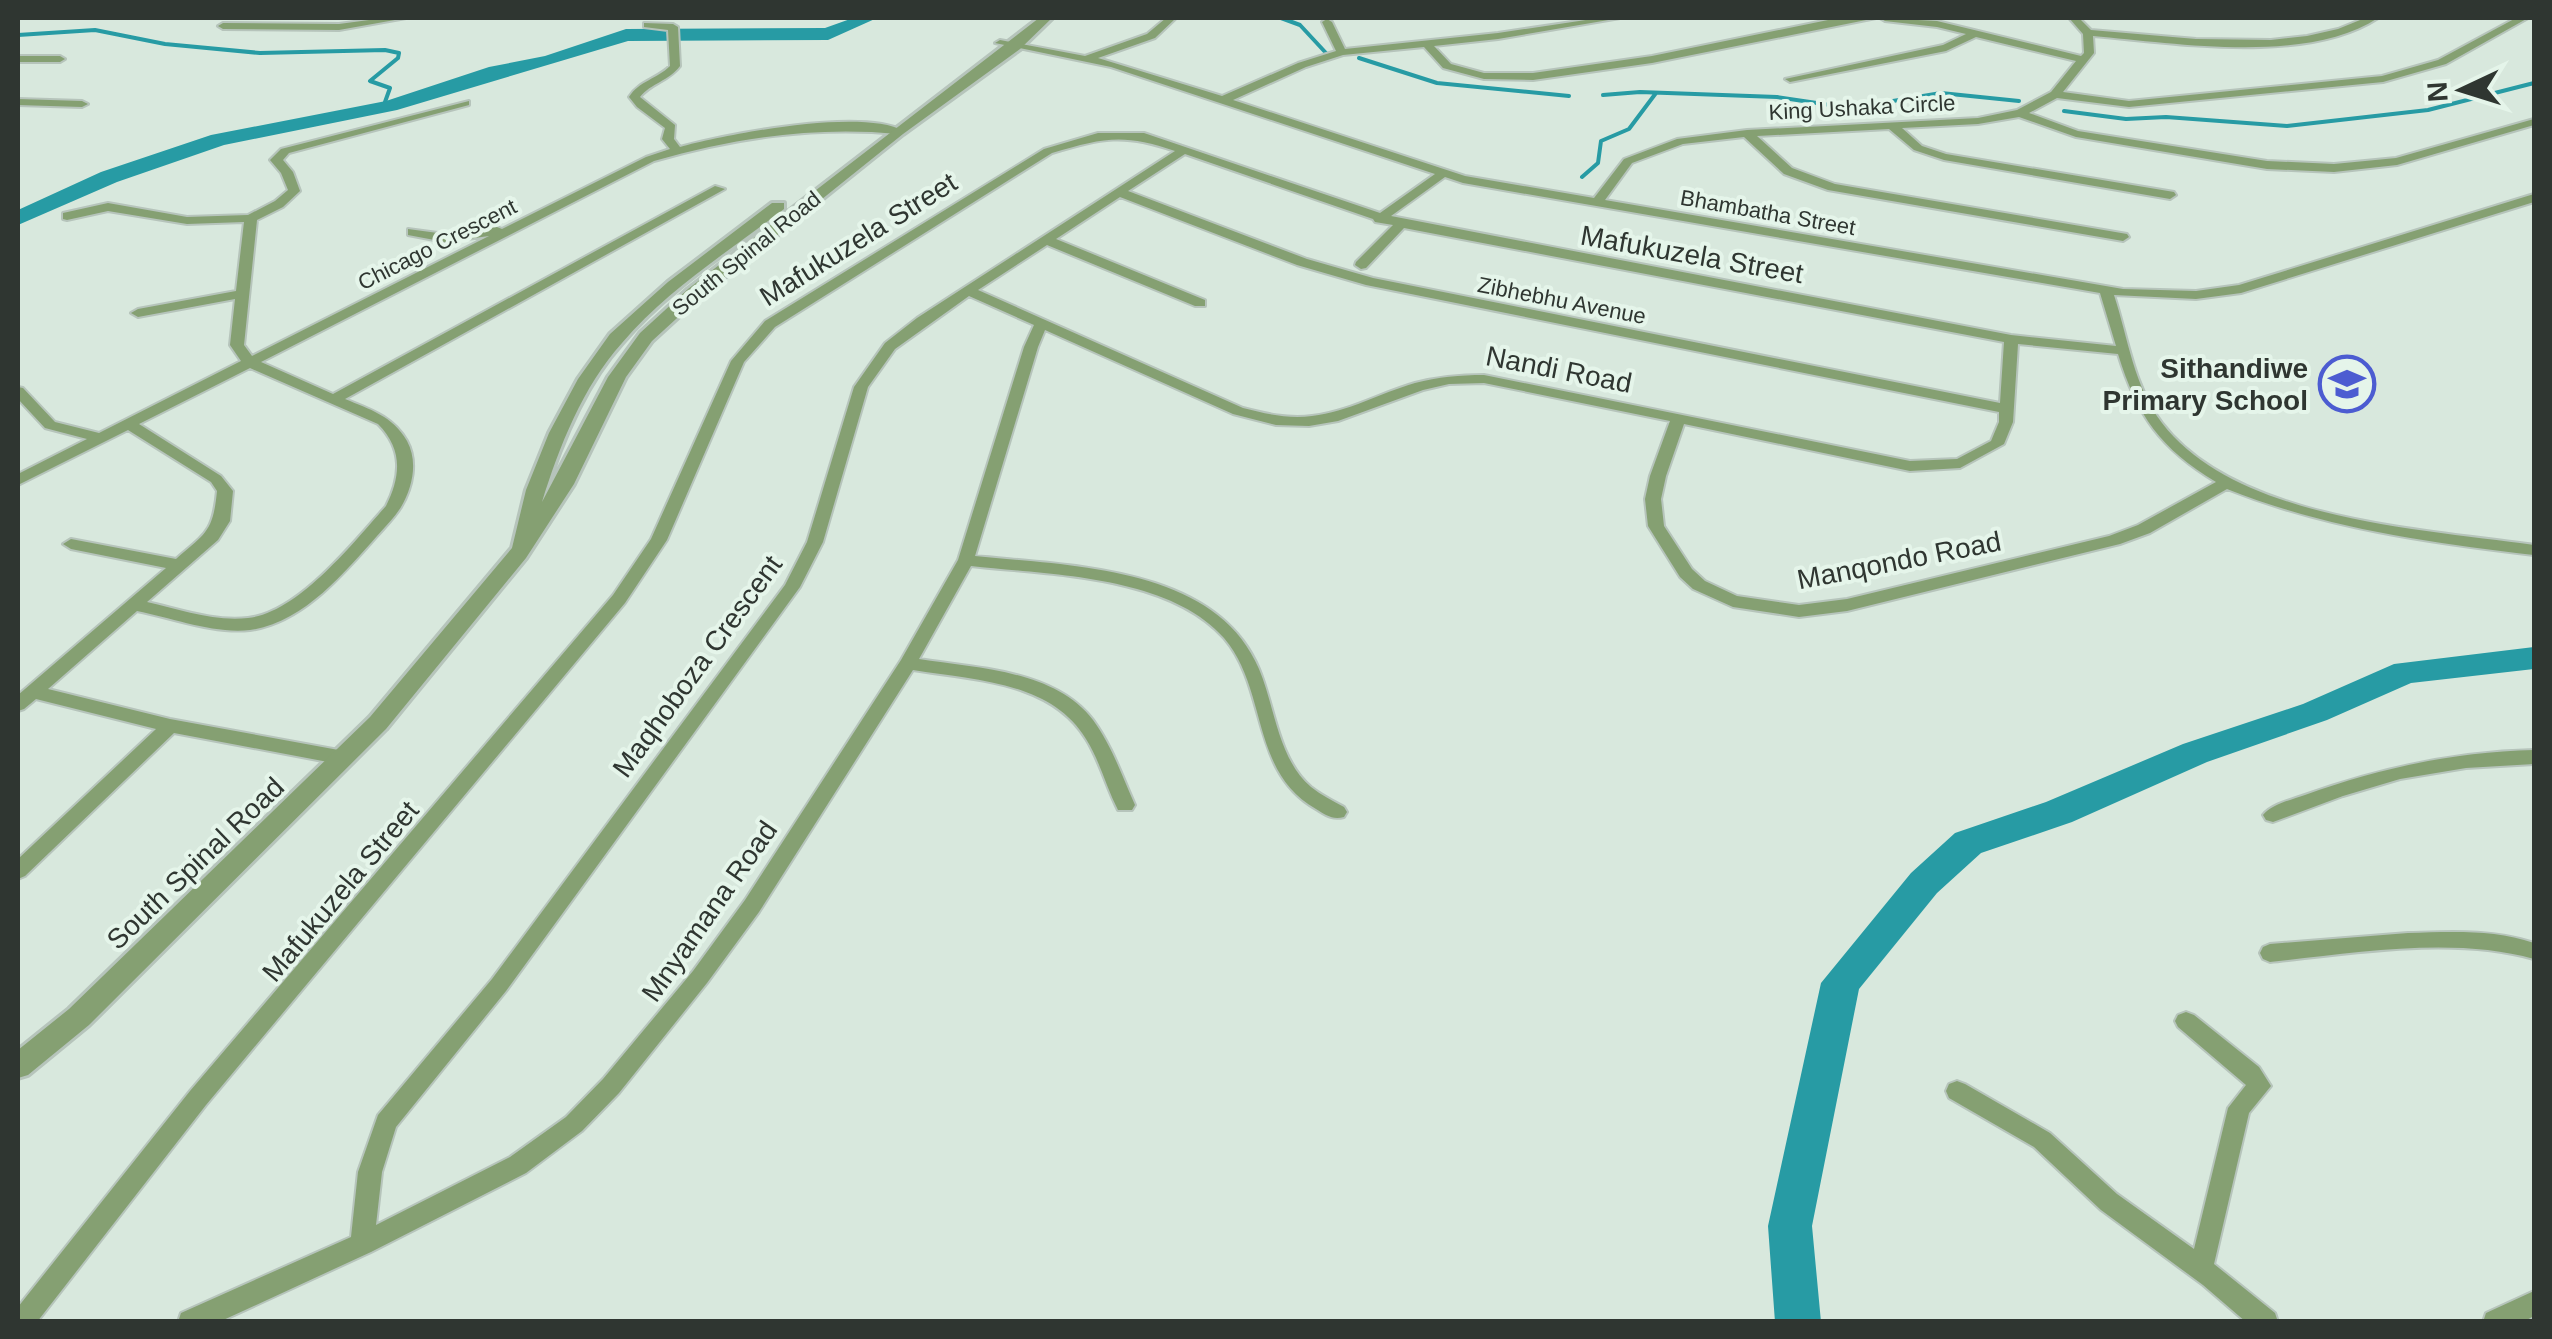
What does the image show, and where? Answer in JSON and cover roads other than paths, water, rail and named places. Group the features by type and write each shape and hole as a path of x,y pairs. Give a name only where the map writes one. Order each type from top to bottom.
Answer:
{"street":[{"path":"223,26 340,26 401,18"},
{"name":"South Spinal Road","path":"520,552 537,481 603,353 662,296 879,128 1008,45 1028,18"},
{"name":"South Spinal Road","path":"18,1066 92,1005 378,723 520,552 564,484 617,377 646,337 694,293 1046,18"},
{"path":"1088,58 1151,36 1170,18"},
{"path":"1223,100 1342,52 1616,18"},
{"path":"1427,43 1444,64 1460,70 1538,76 1871,18"},
{"path":"1885,18 1976,33 2084,60 2090,47 2088,33 2074,18"},
{"path":"2088,33 2290,42 2333,36 2373,18"},
{"path":"2055,94 2130,104 2383,78 2442,62 2523,18"},
{"path":"1327,22 1342,52"},
{"path":"648,25 673,27 671,51 675,66 672,72 642,86 634,97 640,106 658,113 671,127 668,139 677,150"},
{"path":"1790,79 1946,48 1976,33"},
{"name":"Bhambatha Street","path":"1008,45 1088,58 1442,174 2106,291 2182,296 2241,289 2534,198"},
{"path":"18,60 60,59"},
{"name":"King Ushaka Circle","path":"1597,202 1620,168 1638,156 1680,141 1747,133 1978,121 2020,113 2055,94 2084,60"},
{"path":"18,102 82,104"},
{"path":"67,216 106,206 125,206 184,220 252,218 294,191 287,172 276,160 285,152 464,103"},
{"path":"2020,113 2076,134 2267,165 2322,168 2396,161 2534,122"},
{"path":"1892,126 1918,148 1944,157 2170,195"},
{"name":"Chicago Crescent","path":"18,480 622,172 677,150 808,128 898,131"},
{"path":"1747,133 1788,171 1832,187 2122,237"},
{"name":"Mafukuzela Street","path":"21,1322 210,1084 637,574 658,540 738,362 758,335 810,296 1060,146 1098,136 1127,134 1186,148 1401,224 2012,338 2126,351"},
{"name":"Maqhoboza Crescent","path":"362,1244 370,1172 386,1122 499,985 792,587 816,542 854,408 871,370 902,335 1186,148"},
{"path":"1378,219 1442,174"},
{"path":"336,398 719,189"},
{"name":"Zibhebhu Avenue","path":"1119,192 1302,262 1371,282 2008,408"},
{"path":"135,604 236,624 263,622 298,604 394,508 404,488 405,450 399,435 383,422 336,398 248,362 237,345 252,218"},
{"path":"1361,264 1401,224"},
{"path":"412,232 446,238 508,230"},
{"path":"1045,240 1200,303"},
{"name":"Nandi Road","path":"968,291 1238,411 1290,424 1338,418 1423,384 1463,377 1507,382 1922,466 1960,463 1987,452 2004,433 2012,338"},
{"path":"2106,291 2159,430 2184,455 2224,484 2300,510 2534,550"},
{"path":"138,313 243,294"},
{"name":"Mnyamana Road","path":"190,1322 362,1244 518,1166 574,1124 611,1086 752,906 908,663 966,560 1031,347 1042,323"},
{"path":"18,391 50,425 100,438"},
{"name":"Manqondo Road","path":"1679,418 1654,499 1661,539 1699,584 1733,601 1775,610 1847,605 2130,536 2224,484"},
{"path":"18,705 180,565 212,536 222,521 225,491 216,479 128,424"},
{"path":"71,544 180,565"},
{"path":"966,560 1137,585 1183,600 1217,620 1243,656 1288,772 1308,796 1337,812"},
{"path":"908,663 1014,683 1060,700 1078,714 1092,734 1124,805"},
{"path":"34,692 170,726 344,758"},
{"path":"18,870 170,726"},
{"path":"2273,815 2363,780 2463,760 2534,756"},
{"path":"2270,953 2474,940 2515,943 2534,951"},
{"path":"2186,1021 2251,1074 2260,1086 2239,1108 2201,1269"},
{"path":"1957,1091 2042,1140 2109,1202 2266,1322"},
{"path":"2495,1322 2534,1303"}],"waterway":[{"path":"18,218 109,177 219,140 390,106 626,35 828,34 868,18"},
{"path":"1281,18 1300,25 1326,53"},
{"path":"18,35 95,30 165,44 260,53 385,50 399,53 398,58 370,81 390,88 385,102 390,106"},
{"path":"1359,58 1437,83 1569,96"},
{"path":"2064,111 2126,119 2166,117 2287,126 2428,110 2534,83"},
{"path":"1603,95 1640,92 1777,97 1837,106 1863,106 1941,93 2019,101"},
{"path":"1582,177 1598,163 1601,141 1629,129 1656,93"},
{"path":"1798,1322 1790,1226 1841,983 1924,883 1968,843 2059,812 2195,753 2315,712 2406,672 2534,658"}],"place":[{"name":"Sithandiwe Primary School","path":"2347,384"}]}
